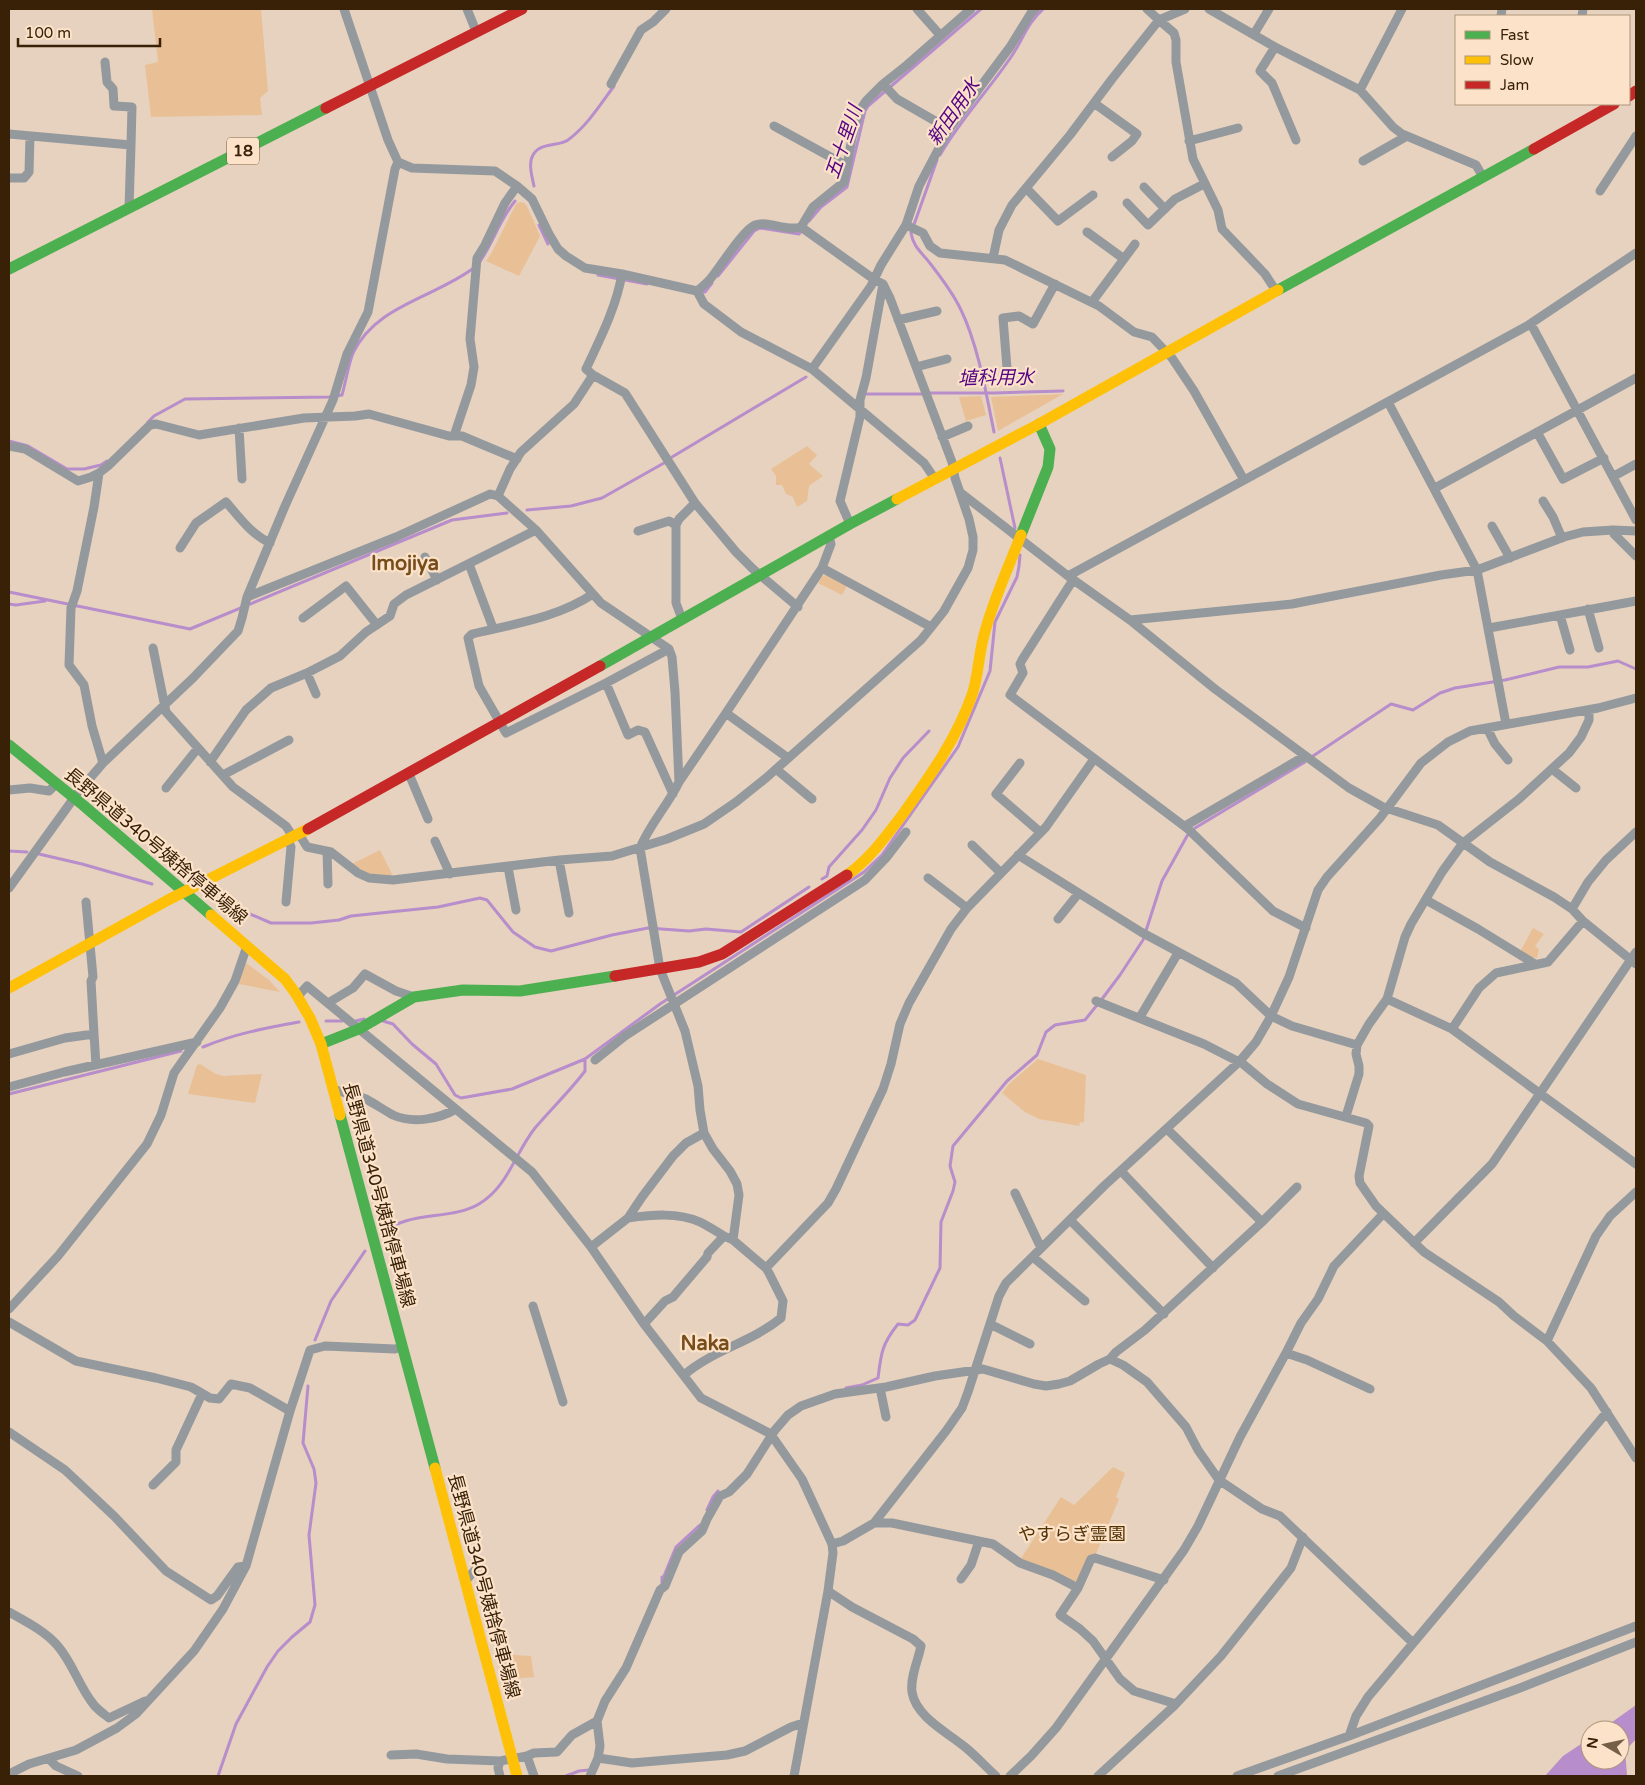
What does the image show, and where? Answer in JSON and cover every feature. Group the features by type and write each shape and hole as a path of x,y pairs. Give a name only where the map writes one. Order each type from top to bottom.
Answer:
{"main road":[{"name":"18","path":"9,269 522,9"},
{"path":"9,988 409,774 850,524 1039,424 1612,105"},
{"path":"321,1044 359,1029 414,997 463,990 520,990 699,962 722,954 743,942 840,881 859,866 880,844 938,764 952,741 972,691 985,630 995,600 1048,466 1050,449 1039,424"},
{"name":"長野県道340号姨捨停車場線","path":"9,745 75,798 285,978 298,996 313,1023 321,1044 517,1776"}],"street":[{"path":"344,9 388,140 398,162 412,168 495,171 532,198 549,234 558,249 566,256 585,268 622,274 697,291 704,304 741,332 812,369 924,463 935,480"},
{"path":"467,9 476,31"},
{"path":"611,84 641,30 653,22 666,9"},
{"path":"917,9 940,35"},
{"path":"697,291 711,279 746,232 754,225 763,223 792,229 801,227 813,207 844,182 852,138 860,110 866,101 886,87 907,65 971,9"},
{"path":"850,524 840,501 860,417 860,400 866,378 881,265 910,226 919,186 949,129 1010,47 1035,9"},
{"path":"1147,9 1174,33 1176,40 1176,62 1193,159 1218,210 1222,229 1265,274 1276,291"},
{"path":"993,258 999,230 1005,215 1159,20 1185,9"},
{"path":"1209,9 1275,47 1360,90 1393,127 1407,136 1476,165 1483,177"},
{"path":"1254,34 1269,9"},
{"path":"1360,90 1402,9"},
{"path":"1275,47 1260,71 1272,83 1296,140"},
{"path":"105,62 107,82 112,89 114,106 132,107 129,208"},
{"path":"886,87 897,99 949,129"},
{"path":"1094,103 1137,134 1132,141 1112,157"},
{"path":"774,126 847,166"},
{"path":"1189,141 1238,128"},
{"path":"9,134 130,145"},
{"path":"9,178 24,178 29,172 30,136"},
{"path":"1363,161 1407,136"},
{"path":"1600,190 1636,136"},
{"path":"9,888 103,763 164,706 238,631 246,603 270,543 334,396 347,354 368,312 395,169 398,162"},
{"path":"1127,203 1148,225 1175,199 1204,184"},
{"path":"454,436 472,385 474,367 470,339 477,258 505,203 517,186"},
{"path":"1144,187 1165,209"},
{"path":"1026,188 1058,221 1093,195"},
{"path":"910,226 923,233 930,246 940,253 1006,260 1092,302 1134,332 1152,337 1167,352 1194,391 1244,480"},
{"path":"153,648 166,712 210,762 234,787 286,826 294,837 307,847 327,851 340,858 358,873 369,878 406,880 559,860 612,856 640,848 704,824 736,802 776,769 921,640 944,611 959,587 968,568 973,550 973,537 969,519 952,462 898,320 879,282 801,227"},
{"path":"1087,232 1124,259"},
{"path":"1092,302 1135,244"},
{"path":"1306,928 1272,910 1189,830 1010,695 1023,673 1020,664 1071,578 1244,480 1531,324 1636,253"},
{"path":"622,274 620,289 608,321 586,369 625,393 695,503 736,552 798,607"},
{"path":"812,369 879,282"},
{"path":"1007,368 1003,318 1019,316 1033,324 1054,284"},
{"path":"898,320 937,311"},
{"path":"1531,324 1636,520"},
{"path":"916,367 947,359"},
{"path":"498,496 510,469 521,452 574,404 593,374"},
{"path":"1435,488 1636,378"},
{"path":"1388,402 1478,570 1506,724"},
{"path":"9,446 25,450 78,481 99,473 150,426 156,424 199,435 304,418 369,414 454,436 462,436 517,459"},
{"path":"942,437 968,426"},
{"path":"239,428 242,479"},
{"path":"1537,432 1564,479 1604,458"},
{"path":"1614,476 1636,464"},
{"path":"99,473 77,591 72,605 69,665 84,685 92,726 103,763"},
{"path":"960,492 1019,539 1130,620 1215,689 1349,788 1388,808 1438,825 1490,862 1572,909 1583,921 1634,962"},
{"path":"246,603 490,494 498,496 536,530 601,603 669,649 672,657 674,684 678,782"},
{"path":"1543,500 1562,538"},
{"path":"180,548 196,523 226,502 247,526 260,538 270,543"},
{"path":"682,619 676,603 676,525 679,519 695,503"},
{"path":"638,532 669,521 676,525"},
{"path":"1492,526 1510,558"},
{"path":"210,762 246,710 271,688 307,673 340,656 390,616 394,604 406,595 536,530"},
{"path":"1613,530 1614,534 1636,556"},
{"path":"1130,620 1283,605 1478,570 1562,538 1583,532 1636,531"},
{"path":"733,1240 739,1203 737,1184 704,1133 698,1086 685,1031 660,969 640,848 647,831 673,794 678,782 798,607 822,568 831,544 829,536"},
{"path":"425,558 436,580"},
{"path":"469,564 493,628"},
{"path":"822,568 931,627"},
{"path":"303,618 346,586 377,625"},
{"path":"593,594 581,602 548,616 493,628 472,634 468,638 479,686 506,733 669,649"},
{"path":"1489,628 1636,601"},
{"path":"1588,609 1599,648"},
{"path":"1560,615 1570,650"},
{"path":"604,664 628,734 638,730 645,732 673,794"},
{"path":"307,673 316,694"},
{"path":"562,687 570,701"},
{"path":"832,1544 843,1541 874,1523 962,1408 999,1296 1006,1283 1121,1171 1239,1062 1256,1042 1271,1016 1289,977 1318,890 1327,877 1388,808 1421,763 1448,742 1470,731 1589,710 1636,698"},
{"path":"1346,1116 1359,1074 1356,1054 1358,1045 1369,1024 1387,999 1405,937 1426,900 1463,843 1519,798 1569,753 1581,737 1589,720 1589,710"},
{"path":"726,713 788,758"},
{"path":"1487,728 1495,744 1508,760"},
{"path":"223,775 289,740"},
{"path":"166,788 198,748"},
{"path":"1189,830 1305,756"},
{"path":"766,1268 828,1203 836,1189 883,1089 900,1024 909,1003 951,929 966,908 1040,832 1094,759"},
{"path":"1020,763 996,794 1040,832"},
{"path":"776,769 812,799"},
{"path":"1552,769 1576,788"},
{"path":"409,774 428,819"},
{"path":"9,790 30,788 49,791 56,784"},
{"path":"595,1060 672,1000 865,880 886,858 906,832"},
{"path":"1572,909 1606,860 1636,832"},
{"path":"286,902 291,847 294,837"},
{"path":"435,841 450,874"},
{"path":"972,845 1001,872"},
{"path":"327,851 328,884"},
{"path":"1018,855 1145,935 1236,983 1271,1016 1292,1026 1358,1045"},
{"path":"559,860 569,914"},
{"path":"508,867 516,910"},
{"path":"928,878 966,908"},
{"path":"1058,920 1078,894"},
{"path":"1426,900 1535,964"},
{"path":"86,902 94,977 91,981 96,1065"},
{"path":"1452,1030 1479,988 1496,973 1548,962 1583,921"},
{"path":"9,1309 58,1256 147,1144 161,1115 174,1073 184,1056 197,1042 220,1008 236,981 247,946"},
{"path":"1140,1017 1178,952"},
{"path":"1414,1243 1492,1164 1539,1094 1634,962 1636,952"},
{"path":"328,1003 353,988 365,974 390,988 414,997"},
{"path":"298,996 307,986 517,1159 544,1185 591,1247 644,1324 701,1398 769,1433 802,1479 832,1544 833,1553 828,1591 794,1776"},
{"path":"1387,999 1452,1030 1636,1164"},
{"path":"1096,1001 1204,1044 1239,1062 1267,1084 1298,1104 1366,1123 1369,1126 1359,1176 1360,1182 1383,1214 1424,1252 1499,1302 1547,1341 1591,1388 1636,1458"},
{"path":"9,1054 65,1038 94,1034"},
{"path":"9,1087 197,1042"},
{"path":"333,1089 365,1099 401,1117 427,1119 456,1108"},
{"path":"1167,1129 1262,1222"},
{"path":"591,1247 628,1218 673,1156 686,1143 704,1133"},
{"path":"1121,1171 1213,1268"},
{"path":"590,1776 598,1758 600,1746 598,1721 605,1701 626,1668 679,1552 702,1531 720,1496 729,1492 747,1474 774,1430 788,1415 801,1406 835,1394 880,1388 935,1376 982,1369 1046,1386 1070,1381 1110,1359 1116,1352 1146,1330 1297,1187"},
{"path":"1547,1341 1596,1236 1610,1216 1636,1192"},
{"path":"1015,1193 1041,1248"},
{"path":"1010,1776 1056,1728 1164,1580 1198,1526 1240,1438 1301,1323 1318,1299 1334,1266 1383,1214"},
{"path":"628,1218 668,1215 701,1222 733,1240 766,1268 783,1301 781,1318 760,1332 713,1355 684,1375"},
{"path":"1070,1220 1164,1314"},
{"path":"644,1324 665,1301 673,1297 724,1236"},
{"path":"1033,1257 1085,1301"},
{"path":"533,1306 563,1402"},
{"path":"9,1322 76,1361 191,1387 210,1398 219,1398 231,1384 250,1388 290,1412"},
{"path":"990,1324 1030,1344"},
{"path":"9,1774 29,1764 76,1750 117,1728 136,1714 194,1651 224,1609 246,1566 290,1412 310,1350 325,1346 395,1349 402,1347"},
{"path":"1286,1353 1307,1360 1370,1389"},
{"path":"1110,1359 1123,1365 1147,1382 1186,1427 1198,1450 1219,1480 1262,1509 1280,1516 1413,1643"},
{"path":"880,1388 886,1417"},
{"path":"153,1485 176,1462 176,1450 202,1394"},
{"path":"1349,1736 1356,1716 1368,1697 1607,1412"},
{"path":"9,1432 66,1470 114,1516 166,1571 211,1600 217,1596 238,1567 246,1566"},
{"path":"874,1523 892,1523 993,1544 1020,1563 1078,1588"},
{"path":"1098,1776 1176,1704 1221,1656 1290,1568 1303,1537"},
{"path":"961,1579 971,1565 980,1541"},
{"path":"1164,1580 1095,1558 1091,1559 1078,1588 1060,1615 1093,1641 1120,1679 1134,1691 1176,1704"},
{"path":"465,1582 474,1571"},
{"path":"828,1591 852,1607 913,1639 921,1646 912,1680 915,1702 927,1717 966,1747 996,1776"},
{"path":"9,1612 48,1636 57,1645 95,1707 109,1718 150,1698"},
{"path":"1237,1776 1349,1736 1636,1626"},
{"path":"1278,1776 1520,1688 1636,1642"},
{"path":"391,1755 416,1754 447,1759 500,1761 528,1756 534,1753 557,1752 572,1735 598,1721"},
{"path":"598,1758 632,1763 727,1755 745,1751 791,1727 803,1723"},
{"path":"528,1756 534,1776"},
{"path":"49,1759 56,1766 78,1776"},
{"path":"500,1761 498,1768 500,1776"}],"green space":[{"path":"152,9 261,9 268,91 260,98 262,115 151,117 145,65 158,62"},
{"path":"520,202 527,206 540,236 519,276 486,261 516,204"},
{"path":"1063,394 998,431 991,397"},
{"path":"981,396 986,415 966,421 959,397"},
{"path":"807,446 817,455 809,464 823,476 809,486 807,501 797,507 793,497 786,494 782,485 776,485 776,476 771,469"},
{"path":"826,575 847,586 842,595 818,583 822,576"},
{"path":"380,850 393,876 371,875 352,864"},
{"path":"1533,928 1544,934 1535,946 1539,949 1537,958 1529,957 1520,952"},
{"path":"245,962 269,980 280,992 239,984"},
{"path":"1038,1059 1086,1075 1084,1122 1079,1123 1080,1126 1039,1119 1025,1112 1002,1093 1010,1083"},
{"path":"200,1064 216,1074 224,1076 262,1074 255,1103 188,1094 197,1065"},
{"name":"やすらぎ霊園","path":"1113,1467 1125,1473 1116,1497 1119,1499 1096,1554 1078,1580 1074,1582 1020,1560 1061,1497 1074,1505"},
{"path":"494,1650 514,1655 531,1656 534,1677 502,1680"}],"shaded area":[{"path":"1636,1705 1636,1739 1630,1746 1630,1720 1615,1720"},
{"path":"1580,1745 1580,1770 1627,1770 1627,1775 1632,1776 1545,1776 1563,1756"}],"waterway":[{"name":"五十里川","path":"809,221 821,207 847,187 865,111 868,106 981,9"},
{"name":"新田用水","path":"940,155 956,130 1011,57 1033,20 1043,9"},
{"path":"534,186 531,162 536,151 544,146 568,140 593,115 614,86"},
{"path":"937,160 911,233 912,238 915,245 938,273 954,297 967,324 981,369 994,432"},
{"path":"479,263 505,215 515,201"},
{"name":"五十里川","path":"539,225 548,244"},
{"name":"五十里川","path":"718,276 754,231 760,228 799,234 802,230"},
{"path":"148,422 154,416 185,399 329,397 342,395 353,353 363,337 377,323 392,312 459,278 475,267"},
{"name":"五十里川","path":"598,275 647,284"},
{"name":"五十里川","path":"700,292 705,292 712,283"},
{"path":"672,457 806,377"},
{"name":"埴科用水","path":"930,393 1063,391"},
{"name":"埴科用水","path":"867,394 922,394"},
{"path":"9,441 28,446 67,469 84,469 101,465 107,461"},
{"path":"1000,458 1015,528"},
{"path":"527,510 571,506 602,498 664,463"},
{"path":"9,592 190,629 452,520 507,513"},
{"path":"383,1021 393,1024 412,1044 436,1064 455,1095 461,1098 512,1089 585,1059 660,1004 864,872 882,855 958,747 990,671 995,622 1017,577 1020,555"},
{"path":"9,604 16,605 45,601"},
{"path":"1313,756 1391,704 1413,710 1440,693 1455,688 1505,680 1559,667 1588,667 1618,661 1636,669"},
{"path":"822,879 827,876 829,867 862,830 876,810 890,778 903,758 929,731"},
{"path":"1102,999 1143,940 1162,881 1187,836 1195,828 1305,762"},
{"path":"9,851 27,852"},
{"path":"39,854 152,884"},
{"path":"236,908 271,923 311,923 339,920 351,916 438,907 480,898 487,900 513,932 535,947 551,951 648,928 741,932 809,887"},
{"path":"846,1388 862,1385 878,1378 881,1355 885,1343 898,1324 908,1325 915,1320 940,1268 941,1222 955,1182 950,1166 953,1146 1007,1081 1037,1055 1046,1032 1055,1025 1085,1020 1097,1005"},
{"path":"356,1021 364,1019"},
{"path":"326,1021 342,1021"},
{"path":"203,1047 226,1038 299,1022"},
{"path":"9,1094 181,1051"},
{"path":"382,1234 392,1227 416,1218 468,1209 489,1197 504,1179 535,1128 585,1071 585,1059"},
{"path":"315,1340 331,1301 365,1251"},
{"path":"218,1776 236,1724 267,1667 278,1651 310,1622 315,1605 309,1535 316,1483 314,1469 303,1443 308,1386"},
{"path":"707,1510 718,1491"},
{"path":"662,1585 662,1577 676,1547 700,1525"},
{"path":"566,1776 579,1771 589,1770"}],"traffic: fast":[{"path":"9,269 326,108"},
{"path":"1278,290 1534,149"},
{"path":"1021,535 1048,467 1050,449 1039,424"},
{"path":"600,666 897,499"},
{"path":"9,745 83,805 211,915"},
{"path":"321,1044 359,1029 414,997 463,990 520,991 615,976"},
{"path":"340,1115 435,1468"}],"traffic: slow":[{"path":"897,499 1039,424 1278,290"},
{"path":"847,875 884,839 903,814 933,771 960,725 973,692 982,644 990,616 1021,535"},
{"path":"9,988 168,900 308,829"},
{"path":"211,915 285,979 296,994 310,1018 321,1044 340,1115"},
{"path":"435,1468 517,1776"}],"traffic: jam":[{"path":"326,108 522,9"},
{"path":"1630,95 1636,91"},
{"path":"1534,149 1612,105"},
{"path":"308,829 600,666"},
{"path":"615,976 699,962 722,954 847,875"}],"district":[{"name":"Imojiya","path":"405,564"},
{"name":"Naka","path":"705,1344"}]}
